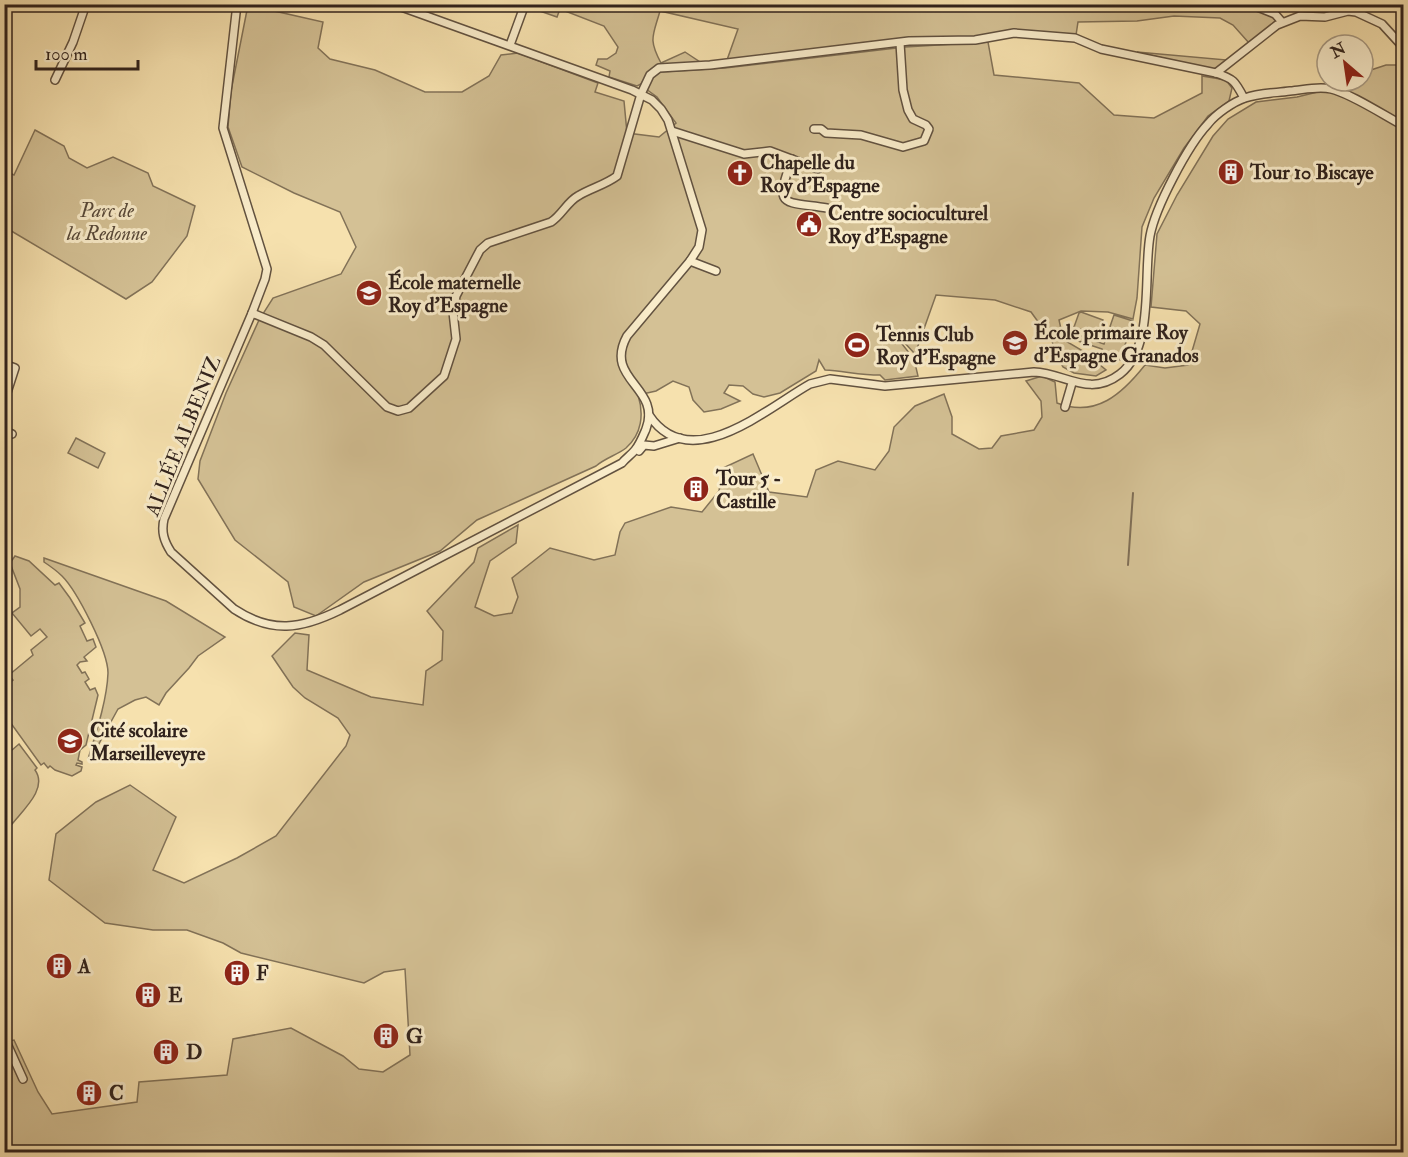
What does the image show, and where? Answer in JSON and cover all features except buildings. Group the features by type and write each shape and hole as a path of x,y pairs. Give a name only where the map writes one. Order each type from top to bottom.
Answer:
{"street":[{"path":"55,80 78,31 86,4"},
{"path":"393,4 641,94 661,109 672,131 701,224 701,241 690,261 627,336 622,349 623,369 644,398 649,415 661,431 680,438 700,441 719,437 810,384 822,380 885,386 1034,372 1072,383 1088,385 1111,380 1135,358 1145,315 1149,238 1157,211 1201,132 1215,117 1244,98 1263,94 1330,89 1404,126"},
{"path":"510,45 525,4"},
{"path":"1250,4 1275,14 1282,22"},
{"name":"ALLÉE ALBENIZ","path":"236,6 223,128 267,269 252,313 162,526 164,540 171,552 245,615 267,623 291,627 302,626 318,621 621,463 636,449 644,435"},
{"path":"1216,73 1282,22 1300,16 1325,17 1348,11 1356,12 1378,22 1404,48"},
{"path":"252,313 311,337 324,345 387,407 398,411 409,408 444,376 456,339 453,312 456,296 480,250 488,243 551,222 559,217 571,201 578,196 617,176 641,94 650,75 659,68 710,65 900,43 975,40 1014,33 1075,38 1101,49 1216,73 1231,78 1244,98"},
{"path":"814,129 821,129 826,133 847,132 903,147 924,141 929,129 926,125 913,119 905,99 900,43"},
{"path":"672,131 744,154 770,151 818,169"},
{"path":"792,159 781,189 782,196 789,202 827,208"},
{"path":"690,261 716,271"},
{"path":"4,364 15,368 4,402"},
{"path":"1065,407 1072,383"},
{"name":"ALLÉE ALBENIZ","path":"644,446 649,415"},
{"path":"621,463 633,457 644,446 654,446 680,438"},
{"path":"4,1037 23,1079"}],"green space":[{"path":"535,4 1143,4 1144,8 1160,4 1246,4 1275,15 1278,21 1249,43 1233,25 1220,18 1174,16 1137,21 1078,22 1076,35 983,36 727,60 738,29 660,11 653,43 661,63 685,52 700,62 662,65 651,70 637,86 609,77 610,71 596,65 598,59 607,59 616,53 618,47 604,26 560,9 557,17 534,9"},
{"path":"248,5 323,22 318,48 330,59 375,70 425,92 462,92 489,76 501,55 518,53 598,83 595,92 624,101 627,133 659,137 676,123 657,97 646,89 651,78 660,72 725,68 905,47 988,42 994,75 1079,83 1114,115 1154,118 1202,93 1202,76 1226,80 1232,88 1229,101 1208,116 1184,148 1154,198 1142,227 1137,298 1133,319 1108,312 1081,311 1059,320 1061,329 1104,344 1114,315 1133,321 1120,360 1101,354 1102,349 1063,336 1064,340 1083,351 1106,370 1096,376 1074,373 1063,367 1052,341 1031,312 995,300 936,295 915,354 891,330 914,359 918,376 885,380 880,375 825,370 819,360 816,371 780,393 764,397 753,394 743,386 729,385 724,393 740,401 721,409 704,412 693,400 689,387 673,381 656,391 638,395 641,409 640,423 635,436 626,448 596,466 477,520 440,551 364,582 316,616 294,607 288,582 235,540 198,479 200,461 226,393 259,320 273,298 341,274 356,247 340,212 294,193 242,167 228,127 231,91"},
{"path":"1137,52 1227,60 1215,70"},
{"path":"1386,65 1403,65 1403,1152 5,1152 4,1042 14,1040 38,1092 52,1114 137,1102 139,1082 227,1075 233,1039 291,1028 343,1056 359,1069 383,1072 410,1055 405,969 384,972 364,983 241,953 223,943 187,930 153,930 105,923 49,880 56,834 96,802 130,785 176,817 153,870 184,883 237,858 276,836 346,746 350,735 338,718 305,698 293,687 272,656 295,633 309,635 307,670 371,697 423,705 426,671 442,660 443,631 427,611 474,562 478,548 518,525 516,543 490,561 475,607 494,616 512,613 518,597 512,578 550,548 594,560 615,555 620,532 625,523 671,507 702,512 719,491 723,468 753,454 769,492 807,497 816,470 838,461 875,470 889,451 894,427 915,406 944,394 952,417 952,434 979,449 992,448 1001,436 1034,430 1042,417 1041,401 1026,381 1042,376 1055,382 1057,403 1071,407 1084,407 1096,405 1117,394 1145,365 1165,368 1188,365 1200,324 1186,311 1151,307 1157,234 1177,195 1213,136 1228,119 1256,102 1315,93 1375,93 1375,69"},
{"name":"Parc de la Redonne","path":"35,130 64,146 69,158 87,168 113,157 148,173 153,186 195,206 187,236 152,282 126,299 5,228 5,171 14,175"},
{"path":"1081,312 1103,320 1099,336 1074,327"},
{"path":"76,438 105,453 98,468 68,453"},
{"path":"15,556 29,561 55,585 59,583 85,623 80,626 87,641 93,639 96,647 84,657 87,661 77,665 89,679 85,682 90,690 95,688 98,695 86,745 80,750 78,760 82,764 77,763 76,765 82,767 81,771 72,776 50,766 48,768 44,763 41,765 5,715 5,686 13,680 9,675 33,655 31,650 47,637 40,629 31,636 12,613 20,607 20,589 10,563"},
{"path":"44,558 166,601 225,637 198,656 166,693 159,705 146,697 118,709 90,760 88,759 106,694 107,663 91,622 76,594 62,576 44,562"},
{"path":"19,744 37,768 35,770 39,784 33,798 12,824 5,807 5,756"}],"waterway":[{"path":"1128,565 1133,493"}],"place":[{"name":"Tour 10 Biscaye","path":"1231,172"},
{"name":"Chapelle du Roy d’Espagne","path":"740,173"},
{"name":"Centre socioculturel Roy d'Espagne","path":"809,224"},
{"name":"École maternelle Roy d'Espagne","path":"369,293"},
{"name":"École primaire Roy d'Espagne Granados","path":"1015,343"},
{"name":"Tennis Club Roy d'Espagne","path":"857,345"},
{"name":"Tour 5 - Castille","path":"696,489"},
{"name":"Cité scolaire Marseilleveyre","path":"70,741"},
{"name":"A","path":"59,966"},
{"name":"F","path":"237,973"},
{"name":"E","path":"148,995"},
{"name":"G","path":"386,1036"},
{"name":"D","path":"166,1052"},
{"name":"C","path":"89,1093"}]}
